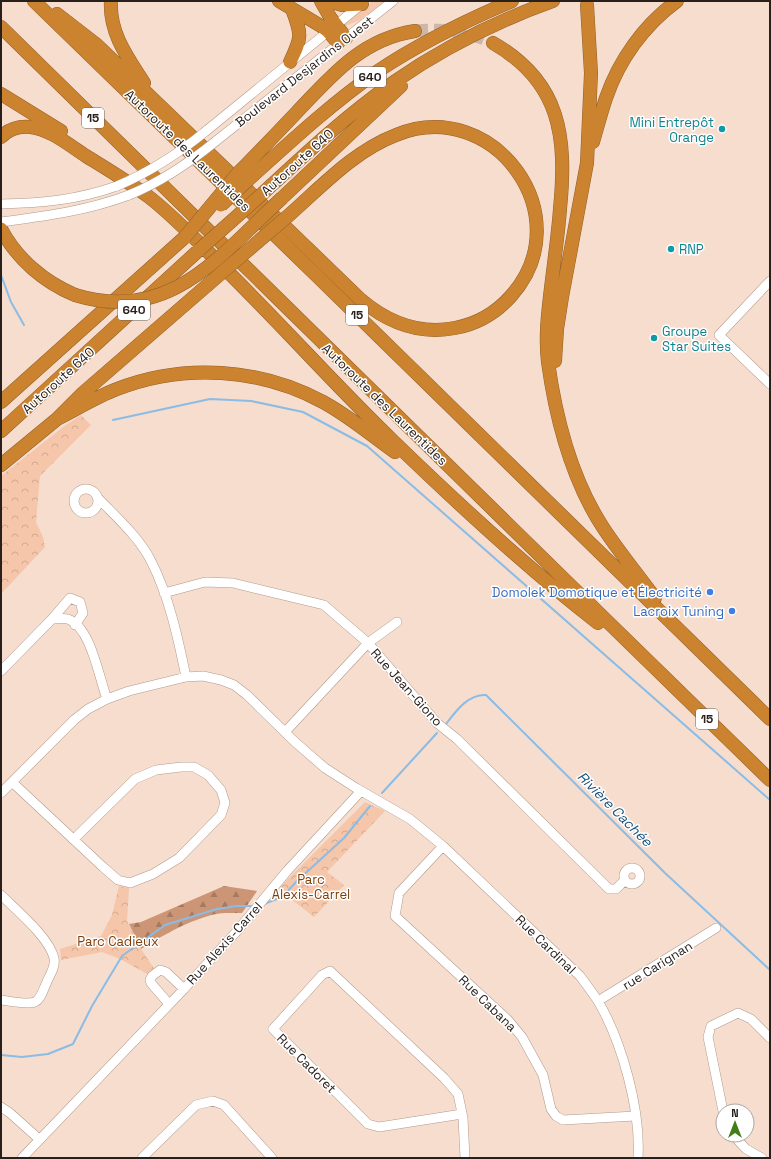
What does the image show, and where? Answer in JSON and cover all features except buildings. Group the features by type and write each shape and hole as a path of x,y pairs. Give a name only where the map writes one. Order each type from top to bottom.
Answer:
{"highway":[{"name":"Autoroute des Laurentides","path":"34,1 770,719"},
{"path":"1,465 57,419 83,393 219,275 288,216 347,164 381,142 397,134 419,128 449,128 471,134 496,148 514,165 527,187 536,218 536,242 530,266 518,287 502,305 488,316 473,323 449,329 425,330 402,325 382,315 360,299 155,100 97,45 41,1"},
{"path":"111,1 112,23 118,39 155,100"},
{"path":"279,1 292,9 332,28"},
{"path":"321,1 332,28 342,41"},
{"path":"329,1 342,5 364,3"},
{"name":"Autoroute 640","path":"1,402 185,237 243,176 353,89 415,48 446,31 512,1"},
{"name":"Autoroute 640","path":"1,431 199,250 355,111 428,60 461,41 553,1"},
{"path":"553,385 559,318 587,163 606,98 622,64 633,46 647,28 677,1"},
{"path":"587,5 591,73 587,163"},
{"path":"290,62 298,45 300,34 300,29 292,9"},
{"name":"Autoroute des Laurentides","path":"1,27 770,780"},
{"path":"243,176 324,83 354,56 385,38 415,31"},
{"path":"493,43 518,60 535,77 550,102 560,132 563,156 563,179 547,332 548,362 558,419 565,442 577,476 588,500 610,537 679,630"},
{"path":"2,228 21,257 40,275 60,288 75,295 97,301 123,302 151,298 174,290 210,265 428,60"},
{"path":"1,94 186,208"},
{"path":"1,137 10,130 22,126 42,130 77,150 148,197 170,215 210,253 370,418 432,478 558,592 645,658"},
{"path":"57,419 112,391 151,379 176,374 200,372 246,376 290,387 322,402 356,423 432,478"}],"street":[{"name":"Boulevard Desjardins Ouest","path":"2,228 96,206 129,195 156,183 174,172 216,141 393,1"},
{"name":"Boulevard Desjardins Ouest","path":"1,204 64,200 117,186 147,173 181,152 364,3"},
{"path":"770,281 719,335 770,384"},
{"path":"98,498 130,531 151,560 164,593 186,677"},
{"name":"Rue Jean-Giono","path":"164,593 206,582 233,583 324,605 368,643 437,723 457,739 609,889 616,889 625,880"},
{"path":"1,671 52,619 70,598 80,602 83,613 75,625"},
{"path":"52,619 68,620 80,628 94,652 107,699"},
{"path":"285,732 368,643 397,622"},
{"name":"Rue Cardinal","path":"1,793 74,720 88,709 107,699 122,693 186,677 208,677 234,685 247,695 325,768 361,791 410,819 443,846 574,971 598,1001 618,1044 629,1080 635,1116 638,1158"},
{"path":"12,782 43,813 74,839 118,880 130,883 153,874 179,858 221,815 225,803 222,790 208,775 194,767 156,770 135,779 74,839"},
{"name":"Rue Alexis-Carrel","path":"22,1158 184,989 237,931 287,871 361,791"},
{"name":"Rue Cabana","path":"443,846 399,893 395,916 508,1020 522,1037 543,1075 551,1109 556,1116 563,1120 635,1116"},
{"path":"1,895 32,925 49,947 54,959 53,968 47,982 40,996 34,1002 24,1003 1,1000"},
{"name":"rue Carignan","path":"598,1001 716,928"},
{"name":"Rue Alexis-Carrel","path":"169,1004 151,983 150,980 154,974 160,970 163,970 184,989"},
{"name":"Rue Cadoret","path":"462,1114 379,1127 368,1124 273,1029 322,975 330,971 444,1078 458,1094 462,1114 465,1158"},
{"path":"721,1103 708,1037 711,1026 738,1012 751,1019 770,1038"},
{"path":"142,1158 196,1105 213,1101 224,1105 267,1156"},
{"path":"1,1107 10,1113 39,1139"},
{"path":"740,1143 746,1149 762,1158"}],"green space":[{"path":"373,1 385,1 360,20 345,26 344,25"},
{"path":"81,415 91,425 40,476 36,522 43,537 45,547 1,594 1,476 63,427"},
{"name":"Parc Alexis-Carrel","path":"365,802 385,811 327,872 344,885 314,917 278,889"},
{"name":"Parc Cadieux","path":"119,886 129,888 127,921 141,949 155,970 151,976 120,959 102,952 61,960 60,949 101,936 112,915"},
{"path":"224,886 257,891 242,913 216,914 190,922 141,949 129,924 141,922"}],"waterway":[{"path":"1,275 11,302 24,325"},
{"path":"113,420 210,399 251,401 303,412 367,446 770,800"},
{"name":"Rivière Cachée","path":"446,724 458,709 468,700 480,695 486,695 665,873 770,970"},
{"name":"Rivière Cachée","path":"382,793 437,733"},
{"name":"Rivière Cachée","path":"264,904 282,897 298,880 344,838 370,806"},
{"name":"Rivière Cachée","path":"1,1055 22,1057 48,1054 73,1044 92,1006 122,956 165,925 217,909 236,906 254,906"}],"tunnel":[{"path":"415,31 455,31 474,35 493,43"}],"place":[{"name":"Mini Entrepôt Orange","path":"722,129"},
{"name":"RNP","path":"671,249"},
{"name":"Groupe Star Suites","path":"654,338"},
{"name":"Domolek Domotique et Électricité","path":"710,592"},
{"name":"Lacroix Tuning","path":"732,611"}]}
